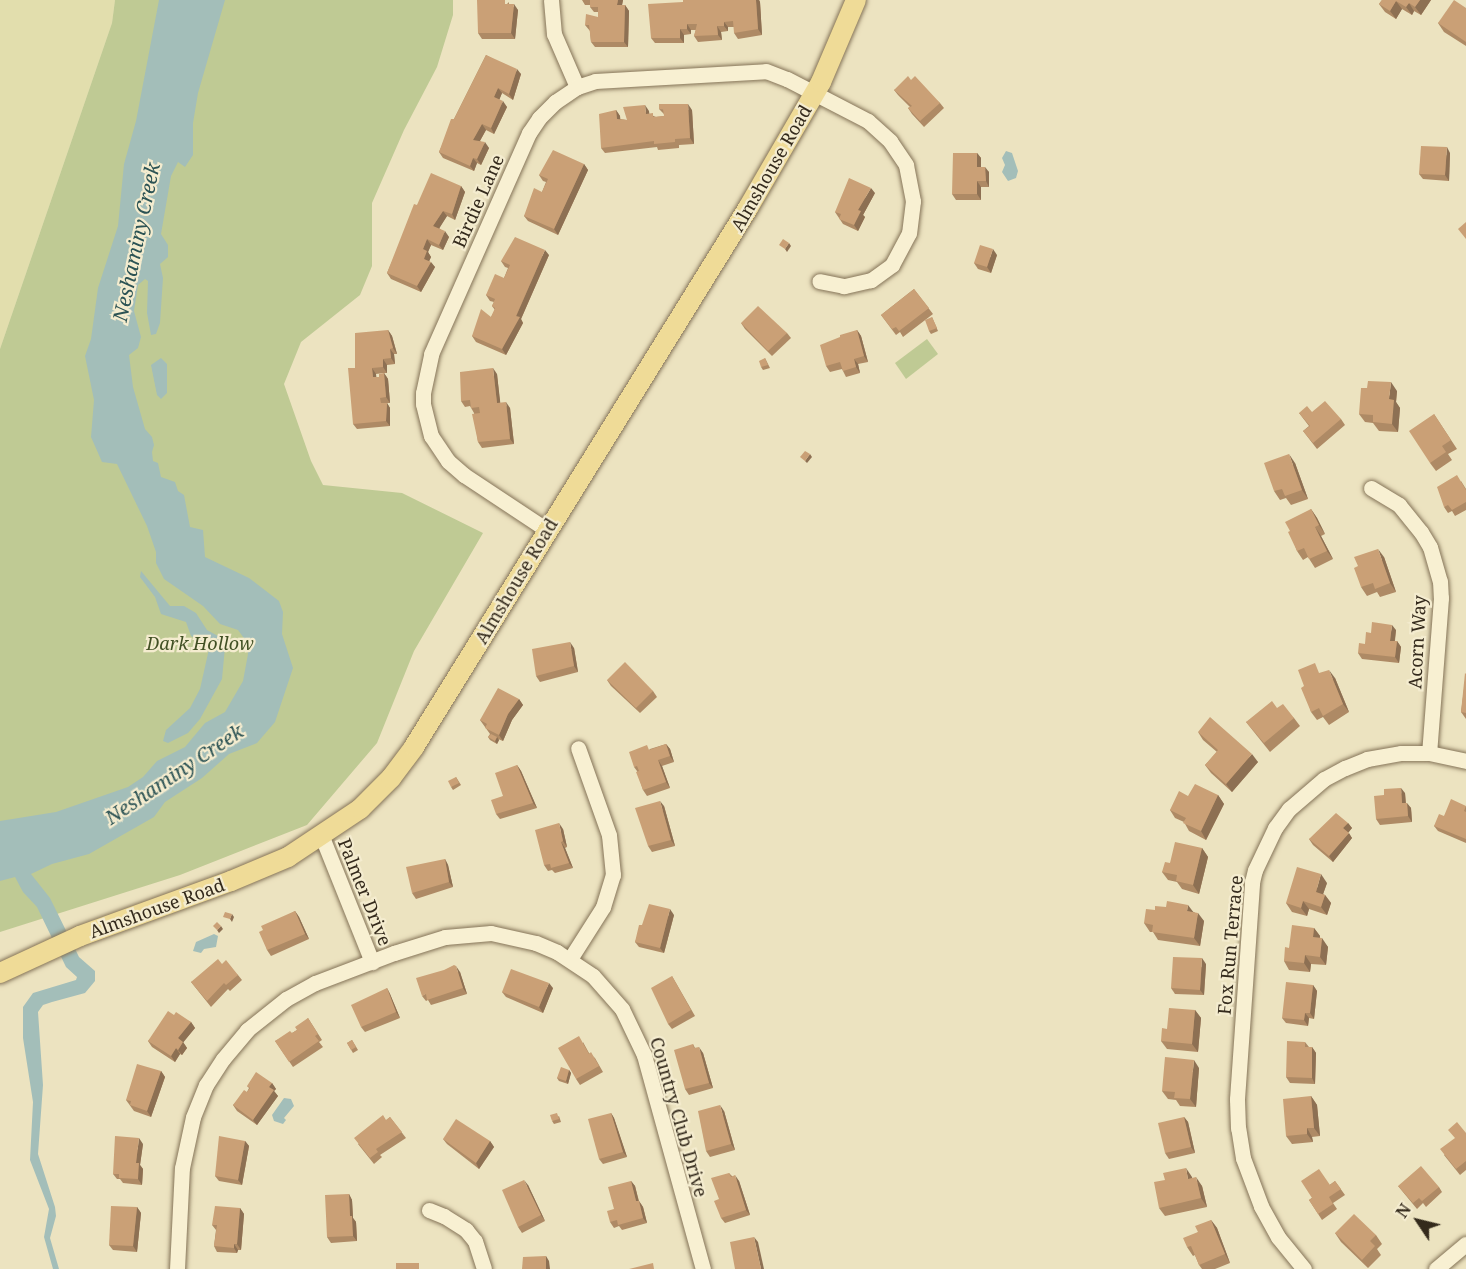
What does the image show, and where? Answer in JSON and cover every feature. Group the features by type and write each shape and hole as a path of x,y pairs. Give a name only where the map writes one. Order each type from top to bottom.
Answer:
{"main road":[{"name":"Almshouse Road","path":"8,969 99,929 231,881 288,857 322,837 374,797 403,763 717,258 815,93 856,0"}],"street":[{"path":"551,0 554,34 577,87"},
{"name":"Birdie Lane","path":"547,530 464,475 448,461 431,436 423,404 431,354 529,134 546,110 577,87 602,81 762,71 779,75 868,121 890,141 906,165 914,201 908,239 900,255 882,273 855,285 819,281"},
{"name":"Acorn Way","path":"1371,488 1399,505 1421,532 1430,547 1440,581 1441,598 1429,753"},
{"path":"570,959 603,908 613,875 609,835 578,748"},
{"name":"Fox Run Terrace","path":"1304,1269 1278,1237 1261,1206 1244,1158 1238,1128 1237,1099 1252,882 1264,848 1275,828 1306,793 1324,779 1345,768 1378,756 1401,753 1429,753 1466,761"},
{"name":"Palmer Drive","path":"322,837 372,962"},
{"name":"Country Club Drive","path":"177,1269 185,1151 200,1100 223,1059 248,1030 286,999 315,983 445,937 491,933 536,943 570,959 609,992 632,1028 644,1055 703,1269"},
{"path":"429,1210 444,1216 466,1230 482,1258 484,1269"},
{"path":"1436,1269 1466,1244"}],"shaded area":[{"path":"0,0 115,0 112,23 0,349"}],"green space":[{"name":"Dark Hollow","path":"115,0 453,0 453,15 437,67 404,130 372,203 372,266 360,295 301,342 284,384 311,461 323,485 402,493 483,533 414,651 377,743 307,825 180,875 0,932 0,349 112,23"},
{"path":"927,339 938,354 906,379 895,363"}],"water":[{"name":"Neshaminy Creek","path":"159,0 225,0 198,93 193,123 193,155 185,167 178,162 171,176 161,234 168,245 168,257 160,264 163,278 160,323 156,334 151,335 147,313 148,281 145,279 138,285 134,311 141,337 138,348 129,355 133,387 145,429 152,437 153,461 158,463 161,477 175,482 178,491 184,495 190,527 203,530 205,557 249,578 279,601 283,612 282,634 293,668 275,722 257,743 229,754 202,778 165,802 154,817 89,854 52,864 31,874 50,898 79,957 95,971 95,981 85,993 43,1005 38,1012 43,1085 38,1154 55,1207 56,1216 50,1238 59,1269 53,1269 44,1237 49,1209 30,1160 33,1102 23,1038 23,1007 33,993 76,980 77,977 66,967 37,907 23,892 15,877 0,881 0,821 56,812 128,787 143,777 157,761 185,747 205,723 225,712 243,681 248,654 246,641 238,630 220,624 203,606 164,579 156,563 156,552 147,526 117,464 102,462 91,437 94,400 85,356 91,339 98,288 118,226 124,164 136,121"},
{"path":"1006,151 1012,153 1018,171 1016,178 1008,181 1002,172 1005,165 1002,158"},
{"path":"161,358 167,364 167,393 161,399 157,395 151,365"},
{"path":"141,571 170,606 184,606 196,613 207,630 218,636 225,647 222,679 200,719 188,733 168,743 163,741 166,730 190,708 200,689 209,649 206,644 191,636 186,622 161,614 155,597 140,577"},
{"path":"214,934 218,936 216,947 204,949 201,953 193,951 196,942"},
{"path":"284,1098 291,1099 294,1106 284,1118 286,1120 283,1124 274,1121 272,1115"}],"building":[{"path":"477,0 505,0 505,4 514,4 511,33 478,33"},
{"path":"590,0 618,0 617,5 625,5 624,42 591,42 589,25 585,25 586,14 598,17 598,7 590,7"},
{"path":"683,0 756,0 758,29 734,33 733,21 724,22 724,26 717,26 718,35 694,36 697,24 687,24 687,29 680,29 680,38 651,38 648,4 683,2"},
{"path":"1382,0 1420,0 1415,7 1409,3 1406,7 1396,1 1390,11 1379,4"},
{"path":"1454,0 1466,8 1466,42 1438,23"},
{"path":"486,55 517,69 509,94 498,88 494,97 503,101 491,128 482,124 473,140 485,142 477,159 473,158 470,166 439,152 451,119 454,119"},
{"path":"908,76 911,80 915,76 940,103 920,121 908,108 912,106 894,90"},
{"path":"659,104 688,104 690,138 675,139 675,142 654,144 654,141 601,148 599,114 616,110 617,119 627,120 623,107 645,105 646,114 653,113 653,117 664,116 663,109 659,109"},
{"path":"1421,146 1447,147 1445,175 1419,174"},
{"path":"553,150 584,164 554,229 524,216 534,188 542,192 548,179 539,175"},
{"path":"953,153 977,153 977,167 985,167 986,181 977,181 977,194 952,194"},
{"path":"431,173 461,186 452,214 443,211 433,226 445,231 439,245 427,239 423,249 427,251 424,259 431,262 417,286 387,273 414,204 417,205"},
{"path":"849,178 871,188 858,210 861,211 854,225 839,219 841,214 835,212"},
{"path":"1466,222 1466,239 1458,229"},
{"path":"515,237 545,250 516,316 520,317 502,349 472,336 481,309 491,317 495,308 492,306 495,299 486,295 495,274 504,278 510,265 501,261"},
{"path":"783,239 789,243 785,249 779,245"},
{"path":"980,245 993,249 987,267 974,263"},
{"path":"914,289 929,308 899,331 896,327 892,329 881,315"},
{"path":"758,306 787,333 768,351 741,323"},
{"path":"932,317 937,328 929,331 925,320"},
{"path":"388,330 393,348 390,349 391,358 383,359 383,367 372,368 373,377 379,377 379,374 384,373 386,397 380,398 381,403 387,403 386,421 353,424 348,368 355,368 355,333"},
{"path":"857,330 864,356 854,359 856,367 843,371 840,362 826,366 820,345"},
{"path":"765,358 768,365 761,367 759,361"},
{"path":"493,368 497,403 506,402 510,439 478,442 472,414 480,413 479,407 471,408 470,400 461,401 460,372"},
{"path":"1368,381 1391,382 1389,399 1394,400 1392,424 1373,422 1373,415 1359,414 1361,388 1367,388"},
{"path":"1325,401 1341,419 1313,443 1303,431 1310,426 1299,413 1307,406 1312,412"},
{"path":"1434,414 1451,440 1442,446 1446,452 1430,463 1409,431"},
{"path":"805,451 810,454 805,461 800,457"},
{"path":"1289,454 1302,490 1285,496 1282,489 1274,491 1264,463"},
{"path":"1457,475 1466,490 1466,502 1452,510 1448,505 1444,507 1437,487"},
{"path":"1311,509 1319,525 1315,527 1327,551 1309,559 1304,548 1297,551 1285,522"},
{"path":"1378,549 1390,583 1375,589 1373,583 1361,587 1354,568 1358,566 1354,557"},
{"path":"1372,622 1392,625 1390,641 1397,641 1395,657 1358,653 1359,643 1365,644 1366,632 1371,633"},
{"path":"570,642 574,666 536,676 532,649"},
{"path":"625,662 653,691 636,708 607,680"},
{"path":"1315,663 1319,673 1329,670 1343,704 1323,716 1319,708 1311,712 1301,688 1304,686 1298,670"},
{"path":"1466,674 1466,713 1461,712"},
{"path":"498,688 519,699 508,714 499,735 485,728 487,724 480,720"},
{"path":"1272,701 1277,708 1283,704 1294,718 1264,743 1246,722"},
{"path":"1210,717 1252,754 1226,784 1205,765 1218,750 1198,732"},
{"path":"491,734 497,737 495,741 488,737"},
{"path":"666,744 670,756 658,760 666,782 643,790 636,772 639,771 637,766 634,767 629,752 647,745 649,750"},
{"path":"517,765 533,803 496,814 491,800 503,796 495,773"},
{"path":"456,777 459,783 451,787 448,781"},
{"path":"1195,784 1218,795 1201,831 1183,823 1186,818 1170,810 1179,791 1188,796"},
{"path":"1401,788 1402,803 1407,803 1408,816 1376,819 1374,796 1384,795 1384,789"},
{"path":"1451,799 1466,806 1464,811 1466,812 1466,839 1434,826 1439,814 1444,816"},
{"path":"660,801 671,840 648,846 635,808"},
{"path":"1336,813 1348,823 1343,828 1349,833 1329,856 1309,839"},
{"path":"559,823 563,841 561,842 569,863 551,868 550,864 544,865 535,830"},
{"path":"1175,842 1202,848 1193,885 1176,881 1177,875 1162,872 1165,862 1170,863"},
{"path":"445,859 449,882 412,893 406,867"},
{"path":"1297,867 1321,874 1316,892 1325,895 1321,907 1303,901 1301,908 1286,903"},
{"path":"1167,901 1188,905 1187,911 1198,913 1194,938 1152,932 1153,925 1144,923 1146,909 1155,910 1155,906 1166,907"},
{"path":"649,904 670,909 660,948 635,942 639,925 642,925"},
{"path":"295,911 305,934 267,950 259,932 263,930 261,926"},
{"path":"225,912 232,914 230,919 223,917"},
{"path":"217,922 221,926 217,930 213,926"},
{"path":"1292,925 1314,928 1313,937 1322,938 1320,957 1305,955 1304,963 1284,961 1285,947 1289,948"},
{"path":"1173,957 1202,958 1200,990 1171,988"},
{"path":"218,959 222,964 226,960 238,975 226,985 224,983 207,1001 191,982"},
{"path":"454,965 463,988 427,1000 426,994 422,996 416,978"},
{"path":"511,969 549,983 539,1007 502,992"},
{"path":"672,976 691,1010 668,1024 651,988"},
{"path":"1286,982 1313,985 1310,1013 1305,1013 1304,1020 1282,1018"},
{"path":"387,988 396,1012 361,1027 351,1005"},
{"path":"1169,1008 1195,1010 1192,1044 1161,1041 1162,1028 1167,1029"},
{"path":"168,1011 174,1015 176,1012 191,1022 178,1038 183,1042 171,1056 148,1041"},
{"path":"308,1018 318,1034 315,1036 319,1041 289,1062 275,1041 290,1031 292,1033 297,1030 295,1027"},
{"path":"579,1036 599,1066 576,1079 558,1048"},
{"path":"352,1040 356,1047 351,1050 347,1043"},
{"path":"1287,1041 1305,1042 1305,1047 1312,1047 1312,1078 1286,1077"},
{"path":"693,1044 694,1048 699,1047 709,1083 685,1089 674,1050"},
{"path":"1165,1057 1194,1060 1190,1099 1174,1098 1175,1092 1162,1091"},
{"path":"137,1064 161,1071 147,1111 130,1105 131,1101 126,1100"},
{"path":"561,1067 569,1070 566,1081 557,1078"},
{"path":"256,1072 272,1083 269,1087 274,1090 253,1120 233,1105 244,1090 247,1092 250,1088 247,1086"},
{"path":"1311,1096 1314,1128 1307,1128 1307,1134 1286,1136 1283,1099"},
{"path":"720,1105 731,1144 706,1151 698,1111"},
{"path":"557,1113 559,1119 552,1121 550,1115"},
{"path":"611,1113 623,1152 599,1159 588,1119"},
{"path":"383,1115 386,1120 390,1117 402,1132 376,1149 378,1152 370,1158 354,1138"},
{"path":"1184,1117 1191,1147 1165,1153 1158,1123"},
{"path":"456,1119 490,1141 476,1163 443,1139"},
{"path":"1457,1122 1466,1133 1466,1161 1456,1169 1440,1149 1455,1138 1448,1130"},
{"path":"115,1136 139,1138 136,1163 139,1163 138,1179 119,1178 119,1174 113,1174"},
{"path":"219,1136 245,1141 238,1180 215,1176"},
{"path":"1421,1166 1439,1187 1422,1201 1419,1198 1413,1203 1398,1186"},
{"path":"1186,1168 1188,1179 1196,1177 1201,1198 1159,1208 1154,1182 1165,1180 1163,1173"},
{"path":"1319,1169 1330,1185 1335,1181 1341,1189 1329,1197 1333,1204 1318,1214 1309,1200 1312,1198 1301,1181"},
{"path":"729,1173 731,1177 735,1175 746,1210 721,1218 714,1201 719,1199 711,1178"},
{"path":"524,1180 541,1215 518,1227 502,1190"},
{"path":"631,1181 643,1218 618,1225 617,1220 610,1222 607,1211 614,1209 608,1187"},
{"path":"349,1194 353,1236 327,1237 325,1195"},
{"path":"111,1206 137,1207 133,1246 109,1245"},
{"path":"215,1206 240,1208 237,1244 234,1244 234,1248 214,1246 217,1225 212,1225"},
{"path":"1354,1214 1376,1235 1370,1241 1375,1246 1362,1260 1335,1233"},
{"path":"1211,1220 1225,1254 1199,1265 1191,1246 1187,1247 1183,1238 1198,1232 1195,1226"},
{"path":"754,1237 761,1269 735,1269 730,1242"},
{"path":"546,1256 546,1269 522,1269 523,1257"},
{"path":"396,1263 419,1263 419,1269 396,1269"},
{"path":"653,1263 654,1269 629,1269"}]}
